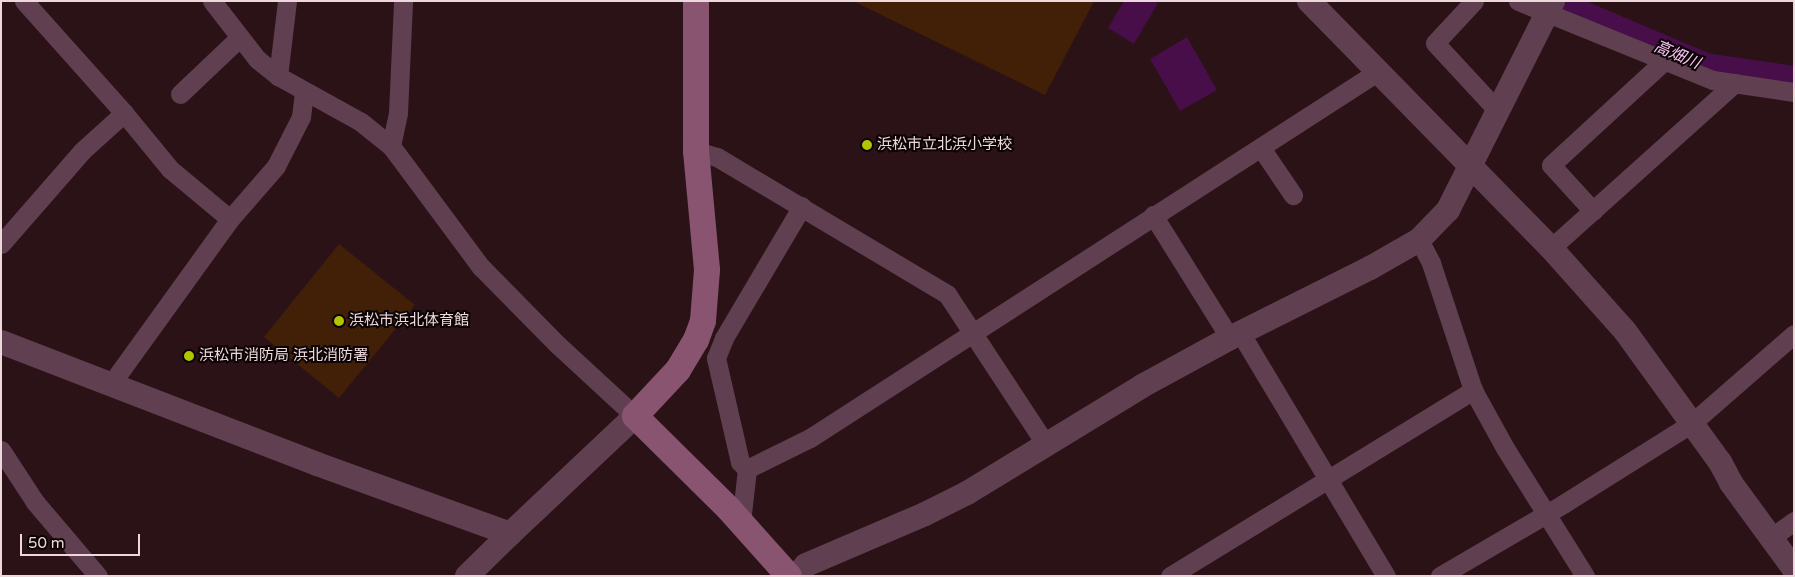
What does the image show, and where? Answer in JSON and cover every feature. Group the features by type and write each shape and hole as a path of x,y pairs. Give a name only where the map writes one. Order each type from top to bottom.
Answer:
{"main road":[{"path":"696,1 696,151 707,270 703,321 696,340 678,370 635,416 742,522 790,576"}],"street":[{"path":"24,1 124,113 170,170 230,220"},
{"path":"212,1 263,65 278,76 361,122 392,146 481,267 558,345 635,416 467,576"},
{"path":"278,76 287,1"},
{"path":"392,146 398,114 403,1"},
{"path":"1308,1 1470,168 1551,248 1625,331 1720,462 1731,483 1794,569"},
{"path":"1474,1 1435,43 1498,110"},
{"path":"1518,1 1550,7 1713,80 1787,91 1794,107"},
{"path":"798,576 806,565 925,514 967,493 991,480 1045,443 1125,395 1235,336 1370,268 1419,240 1448,210 1550,7"},
{"path":"180,94 240,38"},
{"path":"1593,211 1551,165 1665,60"},
{"path":"747,469 810,438 1377,72"},
{"path":"1551,248 1735,83"},
{"path":"111,384 230,220 276,166 301,117 304,91"},
{"path":"1,244 82,151 124,113"},
{"path":"1261,148 1293,195"},
{"path":"696,151 718,158 802,206 946,294 1045,443"},
{"path":"747,469 740,462 716,358 724,338 802,206"},
{"path":"1153,215 1328,479 1386,576"},
{"path":"1419,240 1430,263 1473,390 1585,576"},
{"path":"1440,576 1620,470 1692,423 1794,334"},
{"path":"1,342 344,474 510,534"},
{"path":"1170,576 1473,390"},
{"path":"1,450 35,502 98,576"},
{"path":"742,522 747,469"},
{"path":"1772,538 1794,521"}],"shaded area":[{"path":"853,1 1094,1 1045,95"},
{"path":"1124,1 1154,1 1158,3 1134,44 1108,28"},
{"path":"1187,37 1217,90 1180,111 1150,59"},
{"name":"浜松市浜北体育館","path":"339,244 415,305 339,398 264,337"}],"waterway":[{"name":"高畑川","path":"1566,8 1705,67 1794,80"}],"place":[{"name":"浜松市立北浜小学校","path":"867,145"},
{"name":"浜松市浜北体育館","path":"339,321"},
{"name":"浜松市消防局 浜北消防署","path":"189,356"}]}
